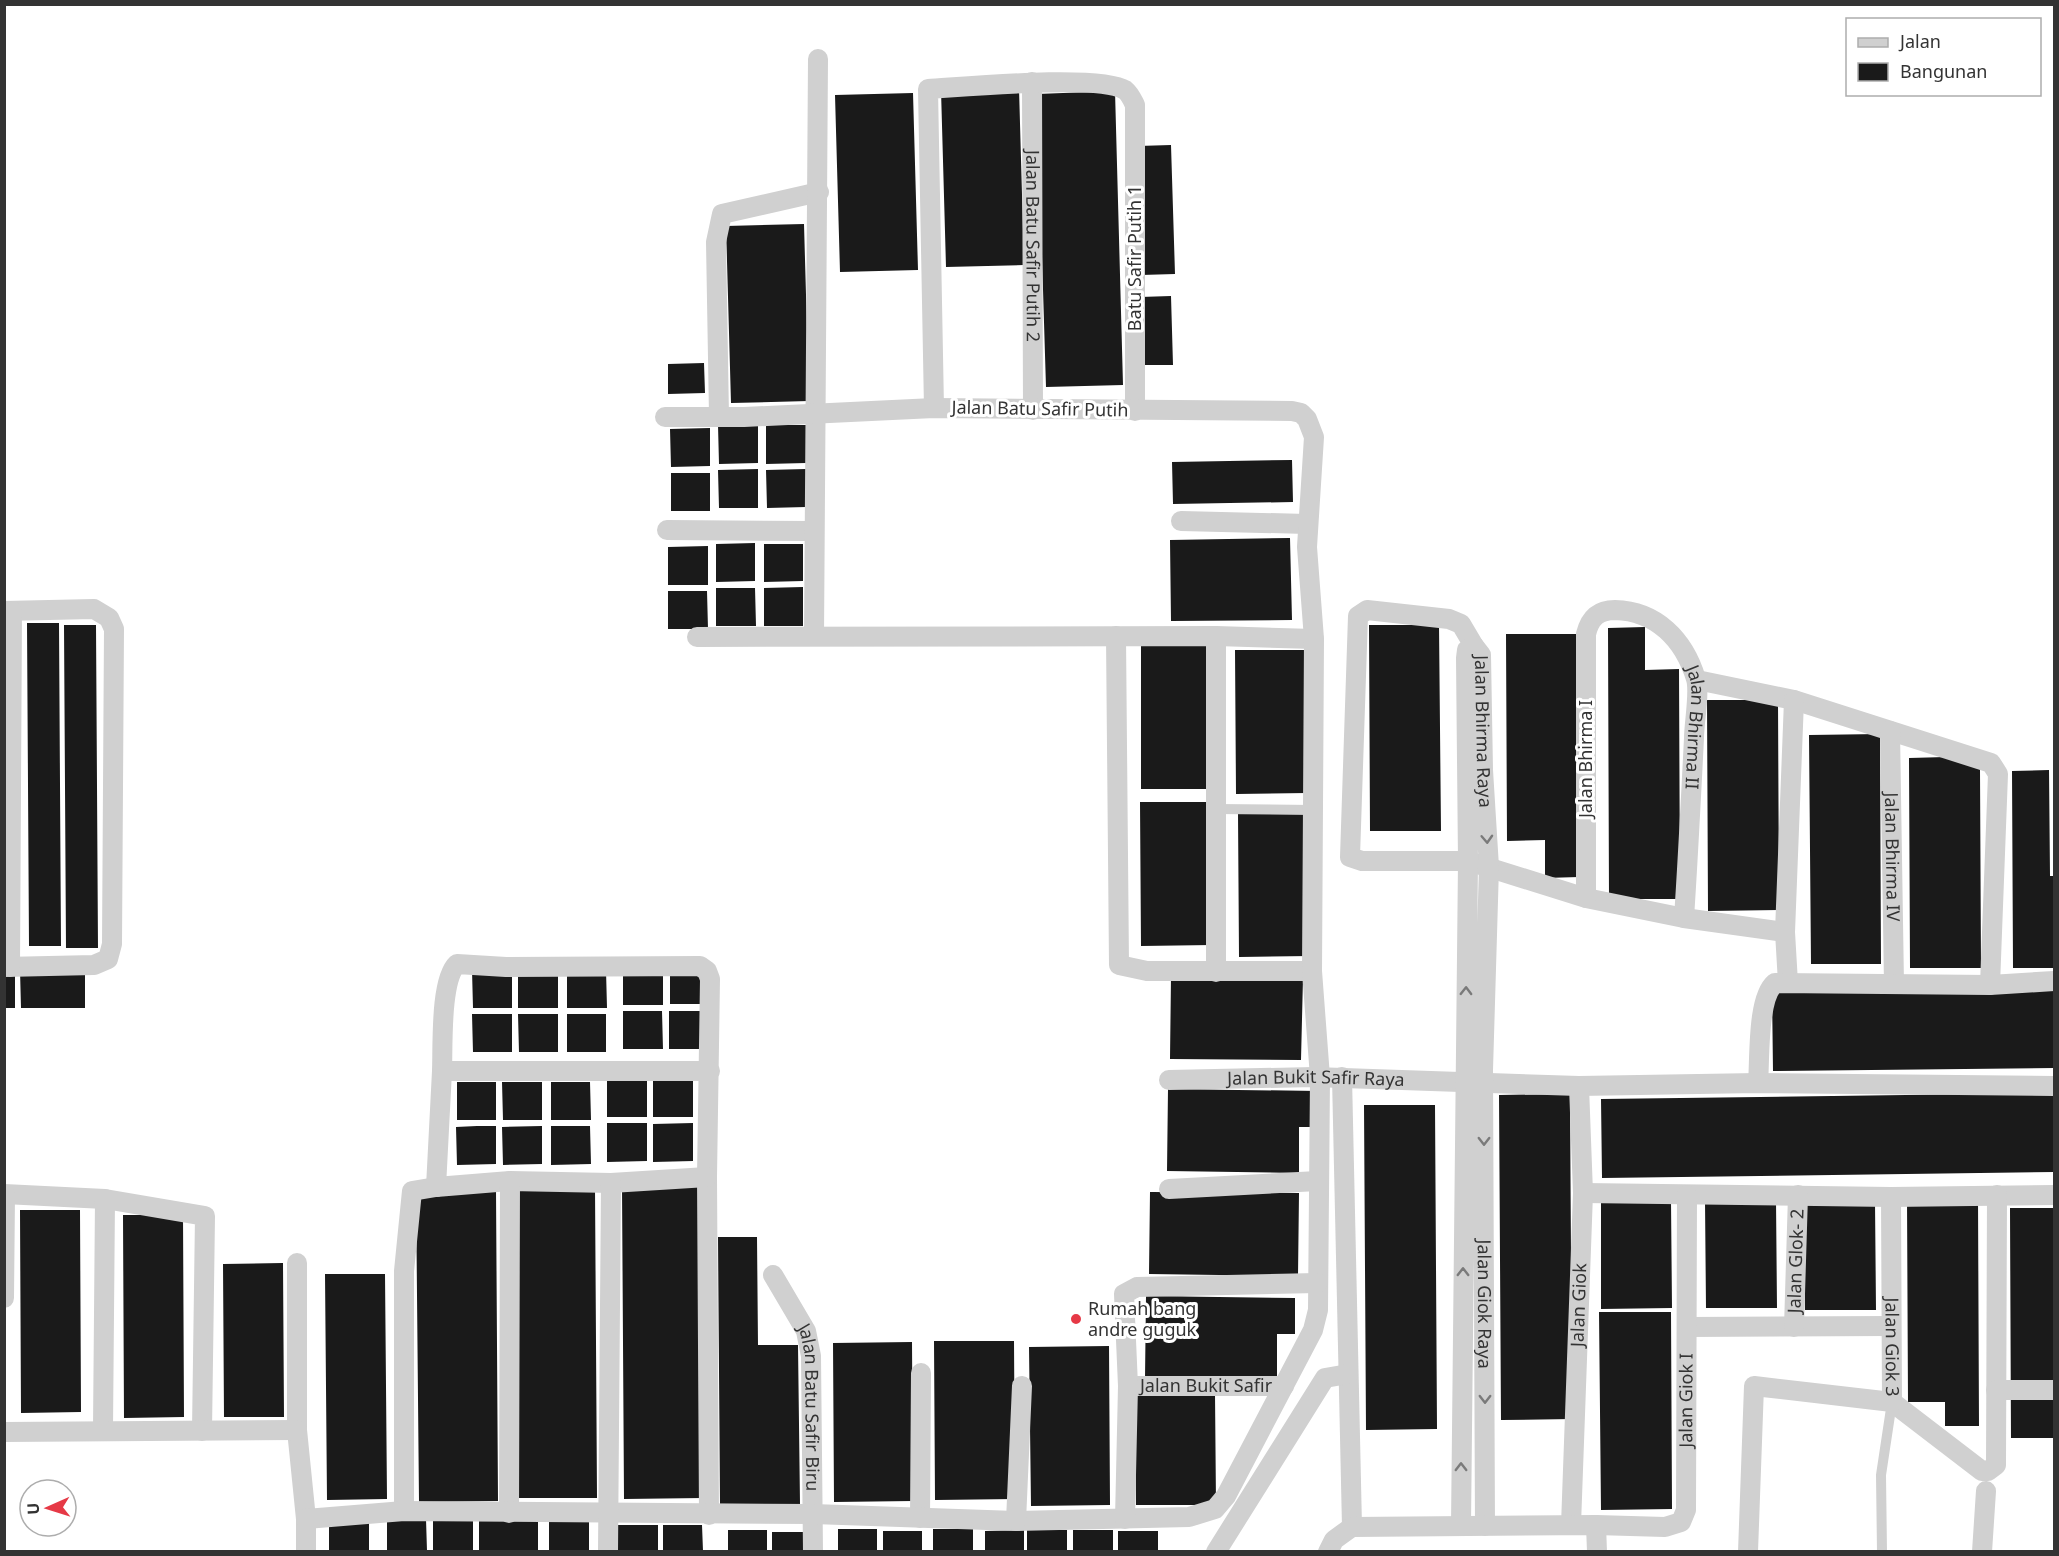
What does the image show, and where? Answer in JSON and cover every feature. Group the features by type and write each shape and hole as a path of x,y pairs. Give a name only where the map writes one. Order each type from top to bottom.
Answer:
{"street":[{"path":"814,636 813,531 817,414 819,192 818,59"},
{"path":"934,408 928,89 1032,82"},
{"name":"Batu Safir Putih 1","path":"1032,82 1115,86 1130,94 1135,105 1135,411"},
{"name":"Jalan Batu Safir Putih 2","path":"1032,82 1033,410"},
{"path":"719,416 716,242 722,214 819,192"},
{"name":"Jalan Batu Safir Putih","path":"665,417 817,414 934,408 1301,413 1307,419 1314,437 1307,524"},
{"path":"1181,521 1307,524 1314,639 1312,971 1332,1077 1348,1374 1352,1527"},
{"path":"667,530 813,531"},
{"path":"94,609 113,622 112,933 108,959 102,963 7,967 8,611 94,609"},
{"path":"1474,646 1461,624 1449,619 1367,610 1358,616 1350,857 1362,861 1468,861 1586,898 1684,918 1785,932"},
{"name":"Jalan Bhirma II","path":"1591,621 1605,610 1625,610 1653,618 1676,639 1696,680 1684,918"},
{"name":"Jalan Bhirma I","path":"1586,898 1586,634 1591,621"},
{"path":"1116,636 1119,965 1147,971 1312,971"},
{"path":"697,638 1216,636 1314,639"},
{"path":"1216,636 1216,972"},
{"name":"Jalan Bhirma Raya","path":"1464,1083 1468,861 1466,658 1467,650 1474,646 1481,655 1483,770 1489,867 1484,1083"},
{"path":"1696,680 1794,700 1991,763 1995,767 1998,774 1990,985"},
{"path":"1788,983 1785,932 1794,700"},
{"name":"Jalan Bhirma IV","path":"1890,731 1894,984"},
{"path":"436,1187 447,992 452,969 460,963 506,967 700,966 707,971 710,979 707,1177 709,1515"},
{"path":"1758,1083 1765,995 1774,983 1990,985 2055,981"},
{"path":"442,1071 710,1071"},
{"path":"306,1519 404,1511 508,1514 608,1512 709,1515 813,1514 1016,1521 1189,1517 1215,1509 1230,1489 1289,1380 1317,1320 1318,1181 1332,1077"},
{"name":"Jalan Bukit Safir Raya","path":"1169,1080 1332,1077 1579,1086 1758,1083 2055,1086"},
{"name":"Jalan Giok Raya","path":"1461,1526 1464,1083"},
{"name":"Jalan Giok Raya","path":"1484,1083 1485,1526"},
{"name":"Jalan Giok","path":"1571,1525 1583,1193 1579,1086"},
{"path":"404,1511 404,1271 410,1203 414,1190 510,1181 610,1183 707,1177"},
{"path":"508,1514 510,1181"},
{"path":"1169,1189 1318,1181"},
{"path":"608,1551 610,1183"},
{"path":"1583,1193 1891,1197 2055,1195"},
{"path":"4,1298 5,1194 105,1199 205,1216 202,1431"},
{"name":"Jalan Giok I","path":"1596,1524 1665,1527 1684,1518 1688,1327 1687,1195"},
{"name":"Jalan Glok- 2","path":"1794,1327 1798,1195"},
{"path":"1996,1195 1996,1390 2055,1390"},
{"name":"Jalan Giok 3","path":"1891,1197 1892,1402 1973,1467 1988,1471 1996,1465 1996,1390"},
{"path":"103,1429 105,1199"},
{"path":"297,1263 297,1430 306,1519 306,1551"},
{"name":"Jalan Batu Safir Biru","path":"773,1275 806,1331 809,1345 813,1551"},
{"path":"1125,1519 1128,1386 1124,1294 1130,1289 1317,1283"},
{"path":"1688,1327 1890,1326"},
{"path":"920,1518 921,1373"},
{"path":"1215,1551 1312,1392 1325,1378 1348,1374"},
{"path":"1289,1380 1312,1392"},
{"name":"Jalan Bukit Safir","path":"1128,1386 1289,1380"},
{"path":"1016,1521 1022,1386"},
{"path":"1748,1551 1754,1386 1831,1397 1892,1402"},
{"path":"4,1432 103,1429 297,1430"},
{"path":"1462,1440 1485,1440"},
{"path":"1982,1551 1986,1491"},
{"path":"1328,1551 1334,1540 1352,1527 1596,1524 1597,1551"}],"lane":[{"path":"1216,809 1313,810"},
{"path":"1882,1551 1881,1475 1892,1402"}],"building":[{"path":"1019,88 1024,265 946,267 941,90"},
{"path":"1115,91 1123,385 1046,387 1037,94"},
{"path":"913,93 918,270 840,272 835,95"},
{"path":"1171,145 1175,274 1141,275 1138,146"},
{"path":"804,224 809,401 731,403 726,226"},
{"path":"1171,296 1173,365 1142,365 1140,297"},
{"path":"704,363 705,393 668,394 668,364"},
{"path":"718,425 758,425 758,463 719,464"},
{"path":"766,425 806,425 806,463 766,464"},
{"path":"710,428 710,466 671,467 670,429"},
{"path":"1292,460 1293,502 1173,504 1172,462"},
{"path":"758,469 758,508 719,508 718,470"},
{"path":"806,469 806,507 767,508 766,470"},
{"path":"671,473 710,473 710,511 671,511"},
{"path":"1290,538 1292,620 1171,621 1170,540"},
{"path":"755,543 755,581 716,582 716,544"},
{"path":"764,544 803,544 803,581 764,582"},
{"path":"708,546 708,585 668,585 668,547"},
{"path":"803,587 803,626 764,626 764,588"},
{"path":"716,588 755,588 756,626 716,626"},
{"path":"668,591 707,591 708,629 668,629"},
{"path":"27,623 59,623 61,946 29,946"},
{"path":"64,625 96,625 98,948 66,948"},
{"path":"1369,625 1439,625 1441,831 1370,831"},
{"path":"1645,627 1645,670 1679,669 1680,899 1609,899 1608,628"},
{"path":"1506,634 1577,634 1579,877 1545,878 1545,840 1507,841"},
{"path":"1141,645 1212,645 1213,789 1141,789"},
{"path":"1235,650 1306,650 1307,793 1236,794"},
{"path":"1707,700 1778,700 1779,910 1708,911"},
{"path":"1880,734 1881,964 1811,964 1809,735"},
{"path":"1946,757 1978,763 1980,770 1981,968 1910,968 1909,758"},
{"path":"2049,770 2050,876 2054,876 2054,968 2013,968 2012,771"},
{"path":"1140,802 1211,802 1212,945 1141,946"},
{"path":"1238,813 1309,813 1310,956 1239,957"},
{"path":"623,967 663,967 663,1005 623,1005"},
{"path":"4,970 15,970 15,1008 4,1008"},
{"path":"20,970 85,970 85,1008 21,1008"},
{"path":"472,970 512,970 512,1008 473,1008"},
{"path":"518,970 558,970 558,1008 518,1008"},
{"path":"567,970 606,970 607,1008 567,1008"},
{"path":"670,972 703,972 703,1004 670,1004"},
{"path":"1171,977 1303,978 1301,1060 1170,1059"},
{"path":"2054,989 2054,1068 1773,1071 1772,992"},
{"path":"623,1011 662,1011 663,1049 623,1049"},
{"path":"669,1011 709,1011 709,1049 669,1049"},
{"path":"472,1014 512,1014 512,1052 473,1052"},
{"path":"518,1014 558,1014 558,1052 519,1052"},
{"path":"567,1014 606,1014 606,1052 567,1052"},
{"path":"607,1079 647,1079 647,1117 607,1117"},
{"path":"653,1079 693,1079 693,1117 653,1117"},
{"path":"457,1082 496,1082 496,1120 457,1120"},
{"path":"502,1082 542,1082 542,1120 503,1120"},
{"path":"551,1082 590,1082 591,1120 551,1120"},
{"path":"1168,1089 1317,1091 1317,1127 1299,1127 1299,1173 1167,1171"},
{"path":"2054,1093 2054,1172 1602,1178 1601,1099"},
{"path":"1570,1094 1572,1419 1501,1420 1499,1095"},
{"path":"1364,1105 1435,1105 1437,1429 1366,1430"},
{"path":"607,1123 647,1123 647,1161 607,1162"},
{"path":"693,1123 693,1161 653,1162 653,1124"},
{"path":"496,1126 496,1164 457,1165 456,1127"},
{"path":"542,1126 542,1164 503,1165 502,1127"},
{"path":"551,1126 590,1126 591,1164 551,1165"},
{"path":"595,1187 597,1498 517,1498 515,1188"},
{"path":"622,1187 701,1187 703,1498 624,1499"},
{"path":"496,1190 498,1501 419,1502 416,1191"},
{"path":"1150,1192 1299,1193 1298,1276 1149,1274"},
{"path":"1978,1197 1979,1426 1945,1426 1945,1402 1908,1402 1907,1198"},
{"path":"1776,1200 1777,1308 1706,1308 1705,1201"},
{"path":"1601,1201 1671,1201 1672,1308 1601,1309"},
{"path":"1804,1202 1875,1202 1876,1310 1805,1310"},
{"path":"2010,1208 2054,1208 2054,1438 2011,1438"},
{"path":"20,1210 80,1210 81,1412 21,1413"},
{"path":"123,1215 183,1215 184,1417 124,1418"},
{"path":"718,1237 757,1237 758,1345 798,1345 800,1504 720,1504"},
{"path":"283,1263 284,1417 224,1417 223,1264"},
{"path":"325,1274 385,1274 387,1499 327,1500"},
{"path":"1146,1296 1295,1298 1295,1334 1277,1334 1277,1380 1145,1378"},
{"path":"1599,1312 1671,1312 1672,1509 1601,1510"},
{"path":"934,1341 1014,1341 1015,1499 935,1500"},
{"path":"912,1342 913,1501 834,1502 833,1343"},
{"path":"1109,1346 1110,1505 1031,1506 1029,1347"},
{"path":"1135,1394 1215,1394 1216,1505 1136,1505"},
{"path":"473,1518 473,1551 433,1551 433,1519"},
{"path":"387,1519 426,1519 427,1551 387,1551"},
{"path":"479,1519 538,1519 538,1551 479,1551"},
{"path":"549,1520 589,1520 589,1551 549,1551"},
{"path":"329,1522 369,1522 369,1551 329,1551"},
{"path":"618,1525 658,1525 658,1551 618,1551"},
{"path":"663,1525 702,1525 703,1551 663,1551"},
{"path":"838,1529 877,1529 877,1551 838,1551"},
{"path":"933,1529 973,1529 973,1551 933,1551"},
{"path":"728,1530 767,1530 767,1551 728,1551"},
{"path":"1024,1530 1024,1551 985,1551 985,1531"},
{"path":"1027,1530 1067,1530 1067,1551 1027,1551"},
{"path":"1073,1530 1113,1530 1113,1551 1073,1551"},
{"path":"883,1531 922,1531 922,1551 883,1551"},
{"path":"1118,1531 1158,1531 1158,1551 1118,1551"},
{"path":"772,1532 812,1532 812,1551 772,1551"}],"place":[{"name":"Rumah bang andre guguk","path":"1076,1319"}]}
